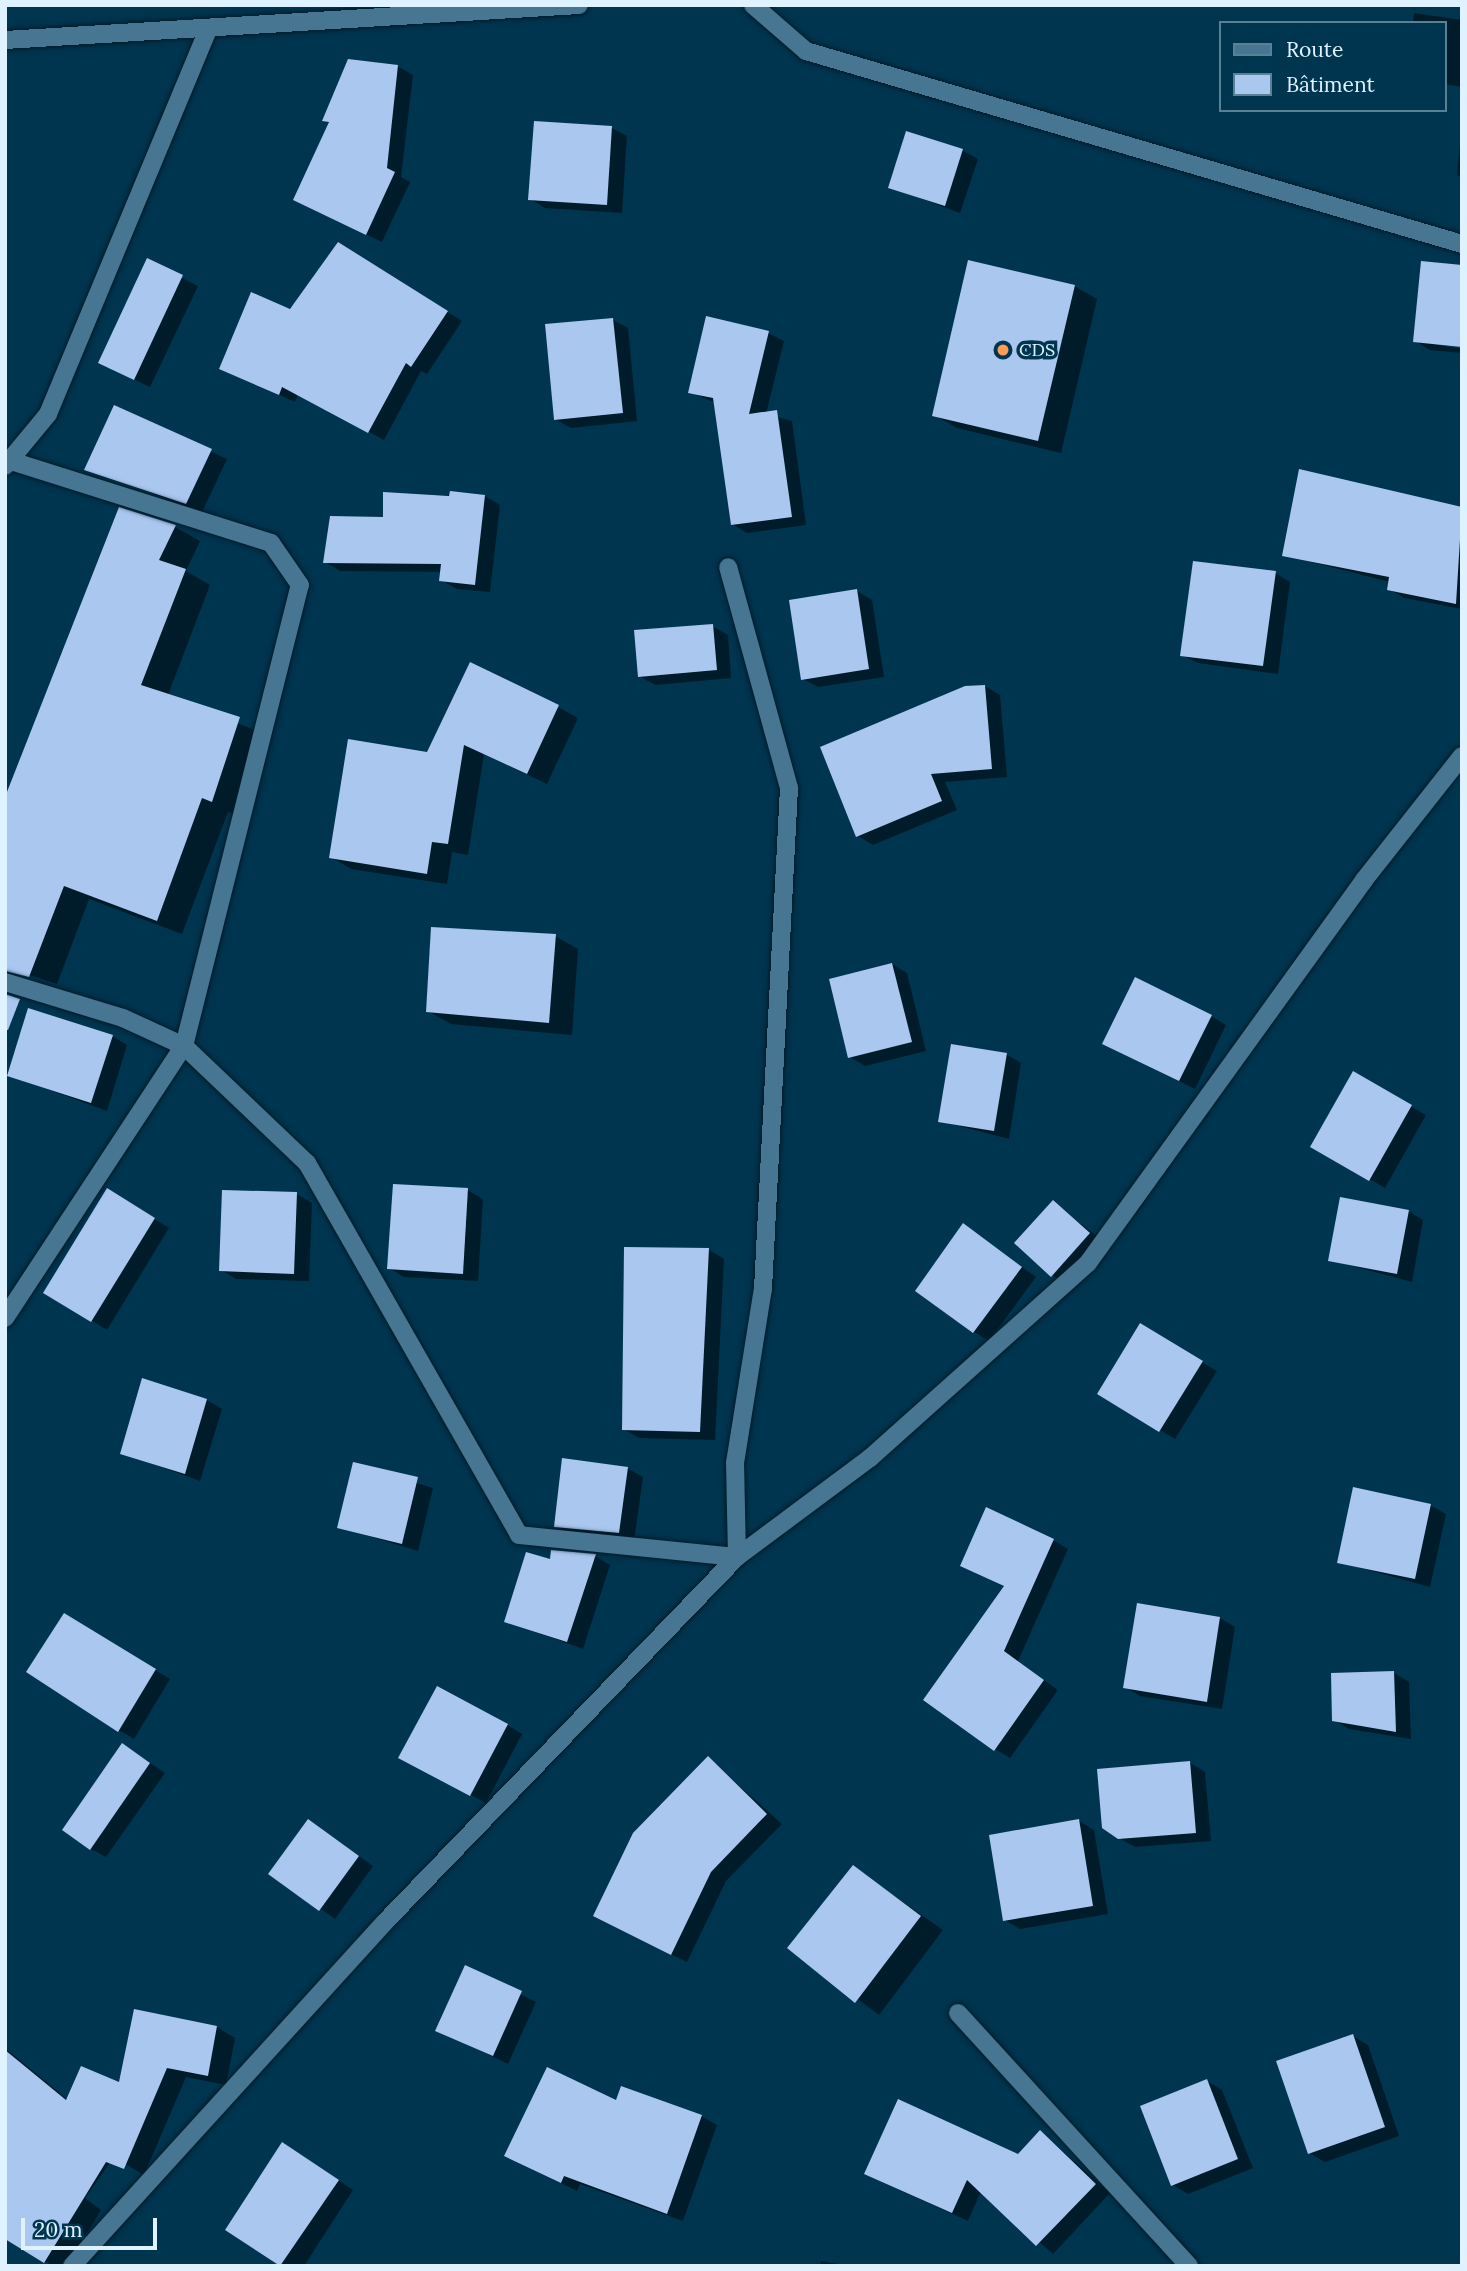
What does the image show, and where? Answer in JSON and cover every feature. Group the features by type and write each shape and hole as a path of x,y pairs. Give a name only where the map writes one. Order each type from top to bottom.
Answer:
{"street":[{"path":"5,40 207,32 579,5"},
{"path":"752,5 806,51 1462,244"},
{"path":"5,1318 184,1046 300,585 271,543 8,463 48,414 207,32"},
{"path":"728,567 789,788 763,1289 735,1463 737,1557"},
{"path":"72,2266 384,1923 737,1557 870,1458 1088,1264 1364,880 1462,756"},
{"path":"5,982 123,1018 184,1046 307,1163 519,1535 737,1557"},
{"path":"958,2013 1189,2266"}],"building":[{"path":"348,59 398,65 387,168 395,172 366,235 293,200 329,122 322,121"},
{"path":"534,121 612,126 607,205 528,200"},
{"path":"906,131 963,149 945,206 888,188"},
{"path":"338,242 448,311 411,367 406,363 368,433 282,387 279,395 219,369 251,292 290,309"},
{"path":"147,258 183,275 134,380 98,363"},
{"name":"CDS","path":"968,260 1075,285 1038,441 932,416"},
{"path":"1421,261 1462,265 1462,347 1413,342"},
{"path":"706,316 769,331 749,414 777,410 792,517 731,525 713,398 688,393"},
{"path":"613,318 623,413 554,420 545,324"},
{"path":"114,405 212,449 186,504 84,470"},
{"path":"1299,469 1462,507 1456,604 1387,590 1389,577 1282,556"},
{"path":"450,491 485,495 475,585 439,581 441,564 323,563 330,516 383,517 383,492 449,496"},
{"path":"119,507 176,525 159,560 186,569 141,685 240,717 212,802 202,798 157,921 64,886 29,977 5,971 5,797"},
{"path":"1193,561 1276,571 1263,666 1180,656"},
{"path":"857,589 869,669 801,680 789,600"},
{"path":"713,624 717,670 638,677 634,630"},
{"path":"470,662 559,705 527,774 464,745 448,844 432,842 427,874 329,858 348,739 427,752"},
{"path":"985,685 992,769 931,774 942,801 856,837 820,747 965,686"},
{"path":"431,927 556,934 549,1023 426,1012"},
{"path":"892,963 912,1042 848,1058 829,979"},
{"path":"1135,977 1212,1015 1179,1081 1102,1044"},
{"path":"5,994 20,999 8,1030 5,1029"},
{"path":"28,1008 113,1035 91,1103 7,1076"},
{"path":"951,1044 1007,1053 994,1131 938,1122"},
{"path":"1353,1071 1412,1105 1369,1181 1310,1147"},
{"path":"393,1184 468,1188 463,1274 387,1269"},
{"path":"107,1188 155,1218 91,1322 43,1293"},
{"path":"222,1190 297,1192 294,1274 219,1271"},
{"path":"1340,1197 1409,1210 1397,1274 1328,1261"},
{"path":"1053,1200 1090,1233 1051,1277 1014,1243"},
{"path":"963,1223 1022,1267 973,1333 915,1291"},
{"path":"624,1247 709,1248 700,1432 622,1430"},
{"path":"1140,1323 1203,1361 1159,1432 1097,1394"},
{"path":"142,1378 207,1399 185,1474 120,1454"},
{"path":"562,1458 628,1467 619,1533 554,1527"},
{"path":"353,1462 418,1477 402,1544 337,1528"},
{"path":"1353,1487 1431,1504 1415,1579 1337,1563"},
{"path":"986,1507 1054,1539 1004,1651 1044,1680 994,1751 923,1700 1004,1586 960,1566"},
{"path":"551,1550 596,1554 567,1642 504,1622 526,1552 550,1559"},
{"path":"1137,1603 1220,1617 1207,1702 1123,1688"},
{"path":"64,1613 156,1669 118,1732 26,1672"},
{"path":"1394,1671 1396,1732 1332,1721 1331,1673"},
{"path":"437,1686 508,1724 470,1796 398,1758"},
{"path":"122,1743 150,1763 90,1850 62,1830"},
{"path":"708,1756 767,1814 711,1872 671,1955 593,1916 633,1833"},
{"path":"1190,1761 1196,1833 1118,1839 1102,1828 1097,1769"},
{"path":"308,1819 359,1856 319,1911 268,1874"},
{"path":"1079,1819 1093,1906 1003,1921 989,1835"},
{"path":"853,1865 921,1916 855,2003 787,1948"},
{"path":"465,1965 522,1991 493,2056 435,2031"},
{"path":"134,2009 217,2026 208,2076 167,2068 124,2169 106,2162 44,2263 5,2239 5,2050 66,2100 81,2066 119,2082"},
{"path":"1353,2034 1385,2127 1308,2154 1276,2061"},
{"path":"547,2067 616,2100 621,2086 702,2115 667,2214 564,2176 561,2183 504,2156"},
{"path":"1207,2079 1238,2159 1171,2186 1140,2106"},
{"path":"898,2099 1018,2154 1040,2130 1096,2184 1036,2246 967,2180 952,2213 864,2174"},
{"path":"282,2142 339,2180 280,2266 225,2230"}],"place":[{"name":"CDS","path":"1003,350"}]}
